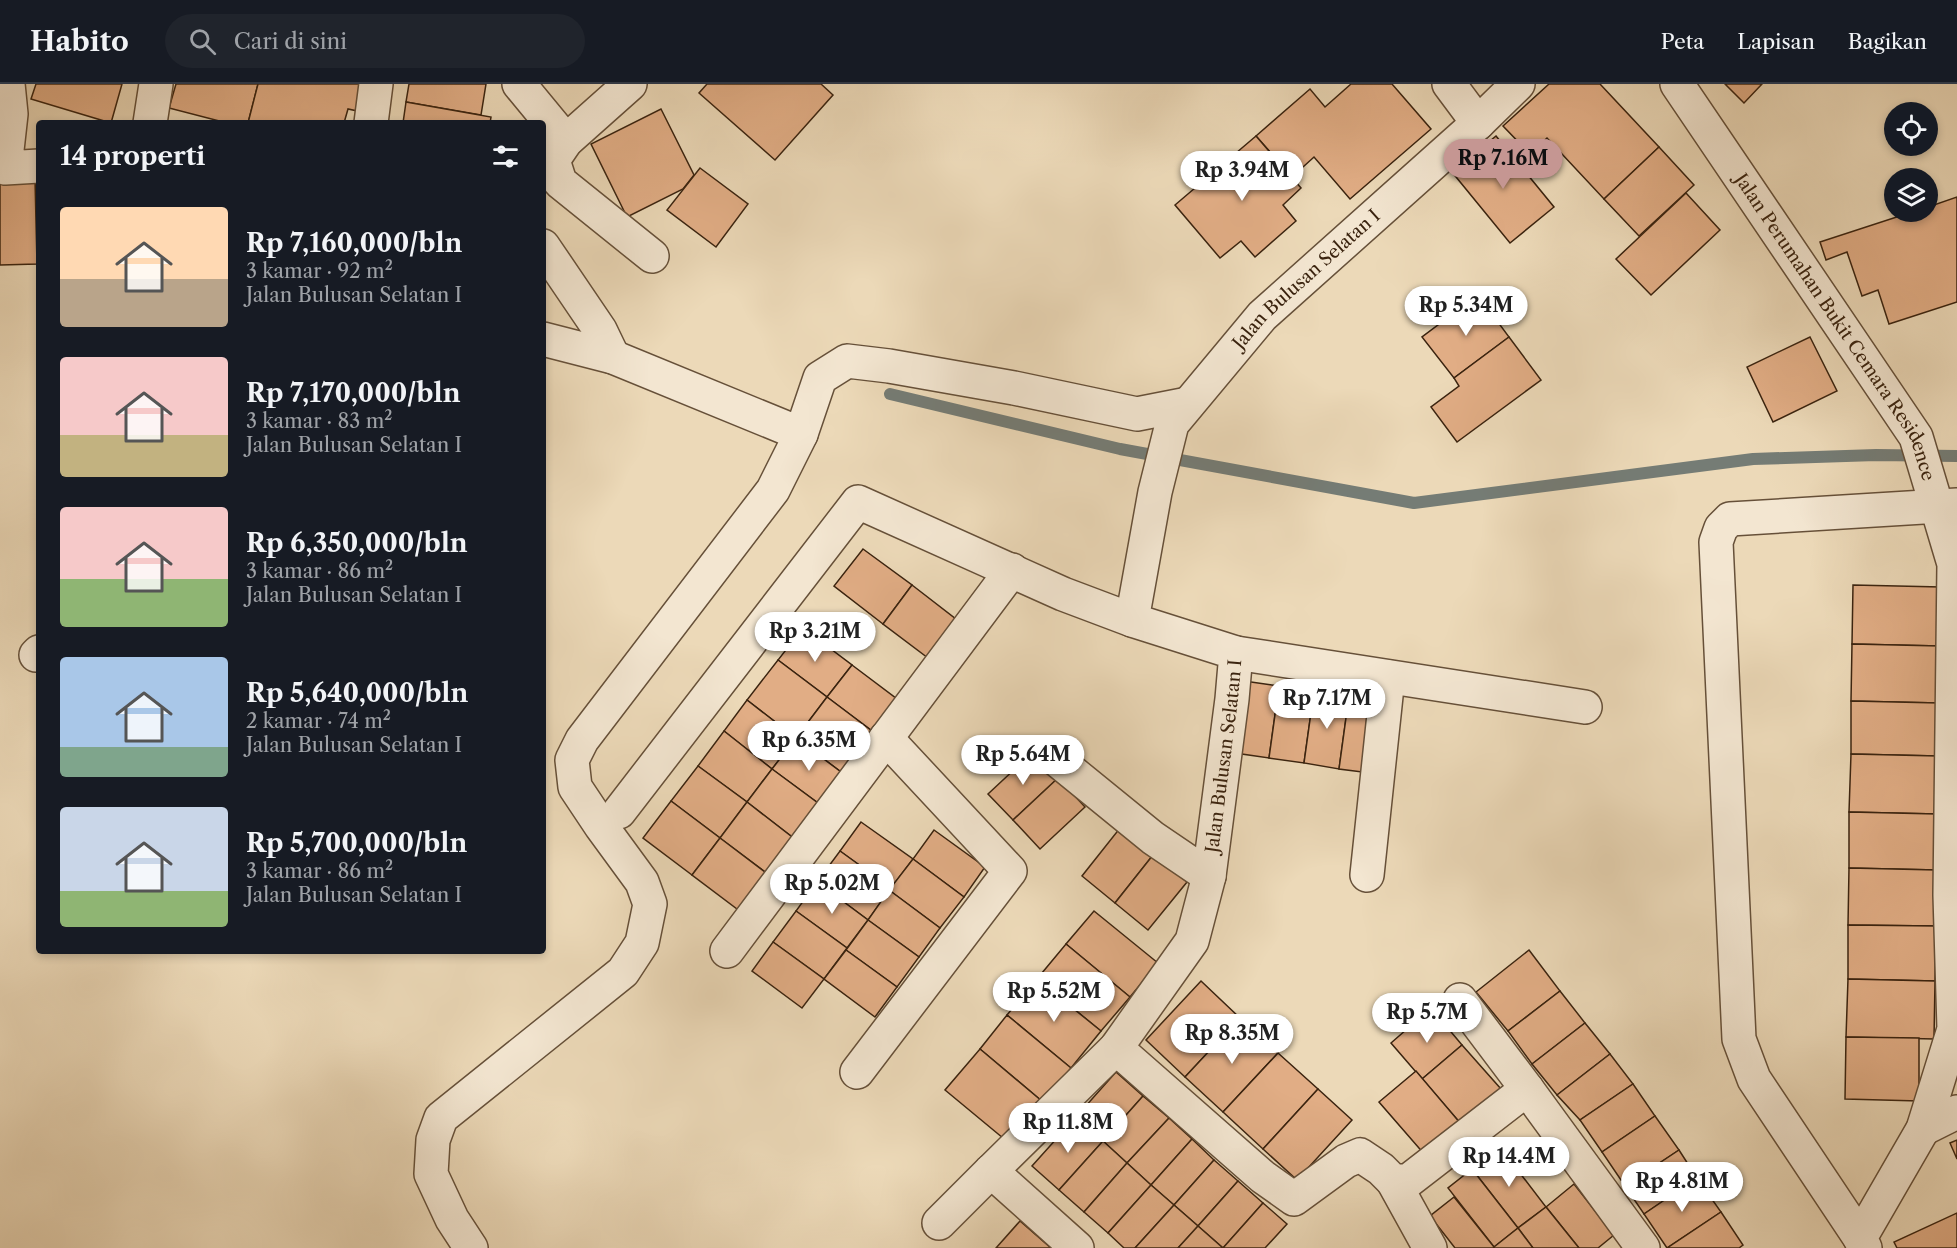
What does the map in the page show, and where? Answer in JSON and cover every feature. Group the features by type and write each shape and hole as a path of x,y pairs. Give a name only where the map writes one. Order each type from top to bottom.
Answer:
{"street":[{"path":"8,84 11,114 2,168 36,166"},
{"path":"150,120 156,84"},
{"path":"371,120 376,84"},
{"path":"519,84 566,141"},
{"path":"630,84 566,141 553,160 560,182 652,256"},
{"path":"1449,84 1478,123"},
{"name":"Jalan Bulusan Selatan I","path":"939,1223 1116,1047 1191,941 1209,876 1236,653 1132,620 1155,492 1180,414 1263,316 1478,123 1518,84"},
{"name":"Jalan Perumahan Bukit Cemara Residence","path":"1677,84 1916,437 1928,473 1946,506 1954,564 1954,1029 1923,1129 1862,1243"},
{"path":"546,250 600,330 613,357"},
{"path":"546,340 571,344 613,357 801,434"},
{"path":"471,1248 452,1219 430,1174 433,1140 441,1118 623,972 642,943 650,904 642,882 575,787 572,760 582,740 773,490 801,434 819,378 847,360 1014,388 1137,414 1180,414"},
{"path":"619,812 858,502 1011,570 1132,620"},
{"path":"1862,1243 1754,1079 1739,1039 1716,542 1721,528 1730,519 1946,506"},
{"path":"727,951 1011,570"},
{"path":"1236,653 1585,707"},
{"path":"1367,875 1388,677"},
{"path":"857,1072 1010,872 886,738"},
{"path":"1051,755 1153,838 1209,876"},
{"path":"1460,1000 1527,1089 1638,1246"},
{"path":"1116,1047 1263,1177 1294,1199 1346,1161 1360,1155 1381,1169 1393,1181 1430,1248"},
{"path":"1393,1181 1408,1181 1527,1089"},
{"path":"1923,1129 1957,1112"},
{"path":"1000,1162 1077,1248"}],"building":[{"path":"36,84 122,84 112,120 101,120 31,99"},
{"path":"176,84 258,84 249,120 215,120 169,108"},
{"path":"258,84 369,84 362,112 348,109 345,120 249,120"},
{"path":"409,84 486,84 481,115 406,102"},
{"path":"707,84 821,84 833,95 775,160 699,93"},
{"path":"1351,84 1392,84 1431,129 1350,199 1314,157 1292,177 1256,136 1310,89 1325,107"},
{"path":"1549,84 1600,84 1659,147 1604,199 1547,138 1530,154 1503,126"},
{"path":"1725,84 1762,84 1744,103"},
{"path":"406,102 491,117 490,120 403,120"},
{"path":"661,109 694,175 683,189 627,217 591,144"},
{"path":"1256,136 1301,188 1283,205 1296,221 1255,257 1241,241 1220,258 1175,205"},
{"path":"1496,136 1554,207 1510,243 1452,172"},
{"path":"1659,147 1694,185 1639,236 1604,199"},
{"path":"700,168 748,204 716,247 667,210"},
{"path":"0,179 35,179 36,264 0,265"},
{"path":"1686,193 1720,230 1651,295 1616,259"},
{"path":"1957,197 1957,302 1889,324 1878,290 1862,296 1847,252 1826,260 1820,242 1884,221 1938,222 1938,204"},
{"path":"1478,295 1509,337 1454,378 1422,337"},
{"path":"1509,337 1541,380 1457,442 1431,407 1459,386 1454,378"},
{"path":"1810,337 1837,391 1773,422 1747,367"},
{"path":"863,549 912,585 883,624 834,586"},
{"path":"912,585 961,623 932,661 883,624"},
{"path":"1853,585 1941,587 1940,646 1852,644"},
{"path":"803,628 852,665 827,697 778,660"},
{"path":"1852,644 1940,646 1939,703 1851,701"},
{"path":"778,660 827,697 796,738 747,700"},
{"path":"852,665 901,702 876,734 827,697"},
{"path":"1244,681 1279,686 1269,758 1235,753"},
{"path":"1279,686 1314,691 1304,763 1269,758"},
{"path":"1314,691 1349,696 1339,769 1304,763"},
{"path":"1349,696 1380,701 1370,773 1339,769"},
{"path":"827,697 876,734 845,775 796,738"},
{"path":"747,700 796,738 772,769 724,731"},
{"path":"1851,701 1939,703 1938,756 1851,754"},
{"path":"724,731 772,769 747,802 698,766"},
{"path":"796,738 845,775 822,806 772,769"},
{"path":"1033,752 1058,778 1013,820 988,794"},
{"path":"1851,754 1938,756 1937,814 1849,812"},
{"path":"698,766 747,802 720,838 671,801"},
{"path":"772,769 822,806 796,840 747,802"},
{"path":"1058,778 1085,807 1040,849 1013,820"},
{"path":"671,801 720,838 692,875 643,838"},
{"path":"747,802 796,840 769,875 720,838"},
{"path":"1849,812 1937,814 1937,870 1849,868"},
{"path":"861,822 913,859 891,888 840,851"},
{"path":"1120,828 1153,855 1115,903 1082,876"},
{"path":"934,830 985,867 964,897 913,859"},
{"path":"720,838 769,875 741,912 692,875"},
{"path":"840,851 891,888 868,920 817,882"},
{"path":"1153,855 1187,882 1148,930 1115,903"},
{"path":"913,859 964,897 940,928 889,890"},
{"path":"1849,868 1937,870 1936,926 1848,925"},
{"path":"817,882 868,920 847,948 796,911"},
{"path":"889,890 940,928 919,957 868,920"},
{"path":"796,911 847,948 824,979 773,942"},
{"path":"1094,911 1158,963 1130,997 1066,944"},
{"path":"868,920 919,957 897,987 846,950"},
{"path":"1848,925 1936,926 1935,981 1848,979"},
{"path":"773,942 824,979 802,1008 752,971"},
{"path":"1066,944 1130,997 1101,1031 1037,979"},
{"path":"846,950 897,987 875,1017 824,979"},
{"path":"1529,950 1560,991 1508,1031 1476,992"},
{"path":"1037,979 1101,1031 1071,1068 1007,1015"},
{"path":"1848,979 1935,981 1934,1039 1846,1037"},
{"path":"1201,981 1240,1018 1185,1077 1146,1040"},
{"path":"1560,991 1585,1023 1532,1064 1508,1031"},
{"path":"1431,1008 1462,1045 1422,1079 1391,1043"},
{"path":"1007,1015 1071,1068 1043,1102 980,1049"},
{"path":"1240,1018 1278,1053 1223,1112 1185,1077"},
{"path":"1585,1023 1610,1054 1557,1095 1532,1064"},
{"path":"1846,1037 1919,1038 1919,1101 1845,1099"},
{"path":"1462,1045 1501,1089 1461,1124 1422,1079"},
{"path":"980,1049 1043,1102 1009,1143 945,1090"},
{"path":"1278,1053 1318,1089 1263,1149 1223,1112"},
{"path":"1610,1054 1633,1084 1580,1120 1557,1095"},
{"path":"1416,1071 1461,1124 1425,1155 1379,1102"},
{"path":"1116,1072 1143,1096 1103,1141 1076,1117"},
{"path":"1633,1084 1655,1116 1602,1152 1580,1120"},
{"path":"1318,1089 1352,1120 1297,1180 1263,1149"},
{"path":"1143,1096 1169,1118 1127,1163 1103,1141"},
{"path":"1655,1116 1679,1150 1625,1186 1602,1152"},
{"path":"1076,1117 1103,1141 1059,1190 1032,1166"},
{"path":"1169,1118 1192,1139 1151,1185 1127,1163"},
{"path":"1192,1139 1214,1160 1174,1205 1151,1185"},
{"path":"1957,1140 1957,1159 1950,1143"},
{"path":"1103,1141 1127,1163 1084,1212 1059,1190"},
{"path":"1500,1147 1546,1207 1518,1228 1472,1169"},
{"path":"1679,1150 1697,1178 1644,1214 1625,1186"},
{"path":"1214,1160 1238,1181 1198,1226 1174,1205"},
{"path":"1127,1163 1151,1185 1108,1233 1084,1212"},
{"path":"1472,1169 1518,1228 1494,1247 1448,1188"},
{"path":"1697,1178 1721,1212 1667,1248 1644,1214"},
{"path":"1238,1181 1263,1203 1223,1248 1198,1226"},
{"path":"1574,1184 1614,1235 1598,1248 1579,1248 1546,1207"},
{"path":"1151,1185 1174,1205 1135,1248 1124,1248 1108,1233"},
{"path":"1454,1197 1493,1248 1455,1248 1430,1216"},
{"path":"1263,1203 1287,1224 1265,1248 1223,1248"},
{"path":"1174,1205 1198,1226 1178,1248 1135,1248"},
{"path":"1546,1207 1579,1248 1533,1248 1518,1228"},
{"path":"1721,1212 1743,1245 1739,1248 1667,1248"},
{"path":"1957,1213 1957,1248 1897,1248 1894,1242"},
{"path":"1020,1221 1051,1248 996,1248"},
{"path":"1198,1226 1223,1248 1178,1248"},
{"path":"1518,1228 1533,1248 1494,1247"}],"waterway":[{"path":"890,394 1120,449 1414,503 1753,459 1876,455 1957,456"}]}
